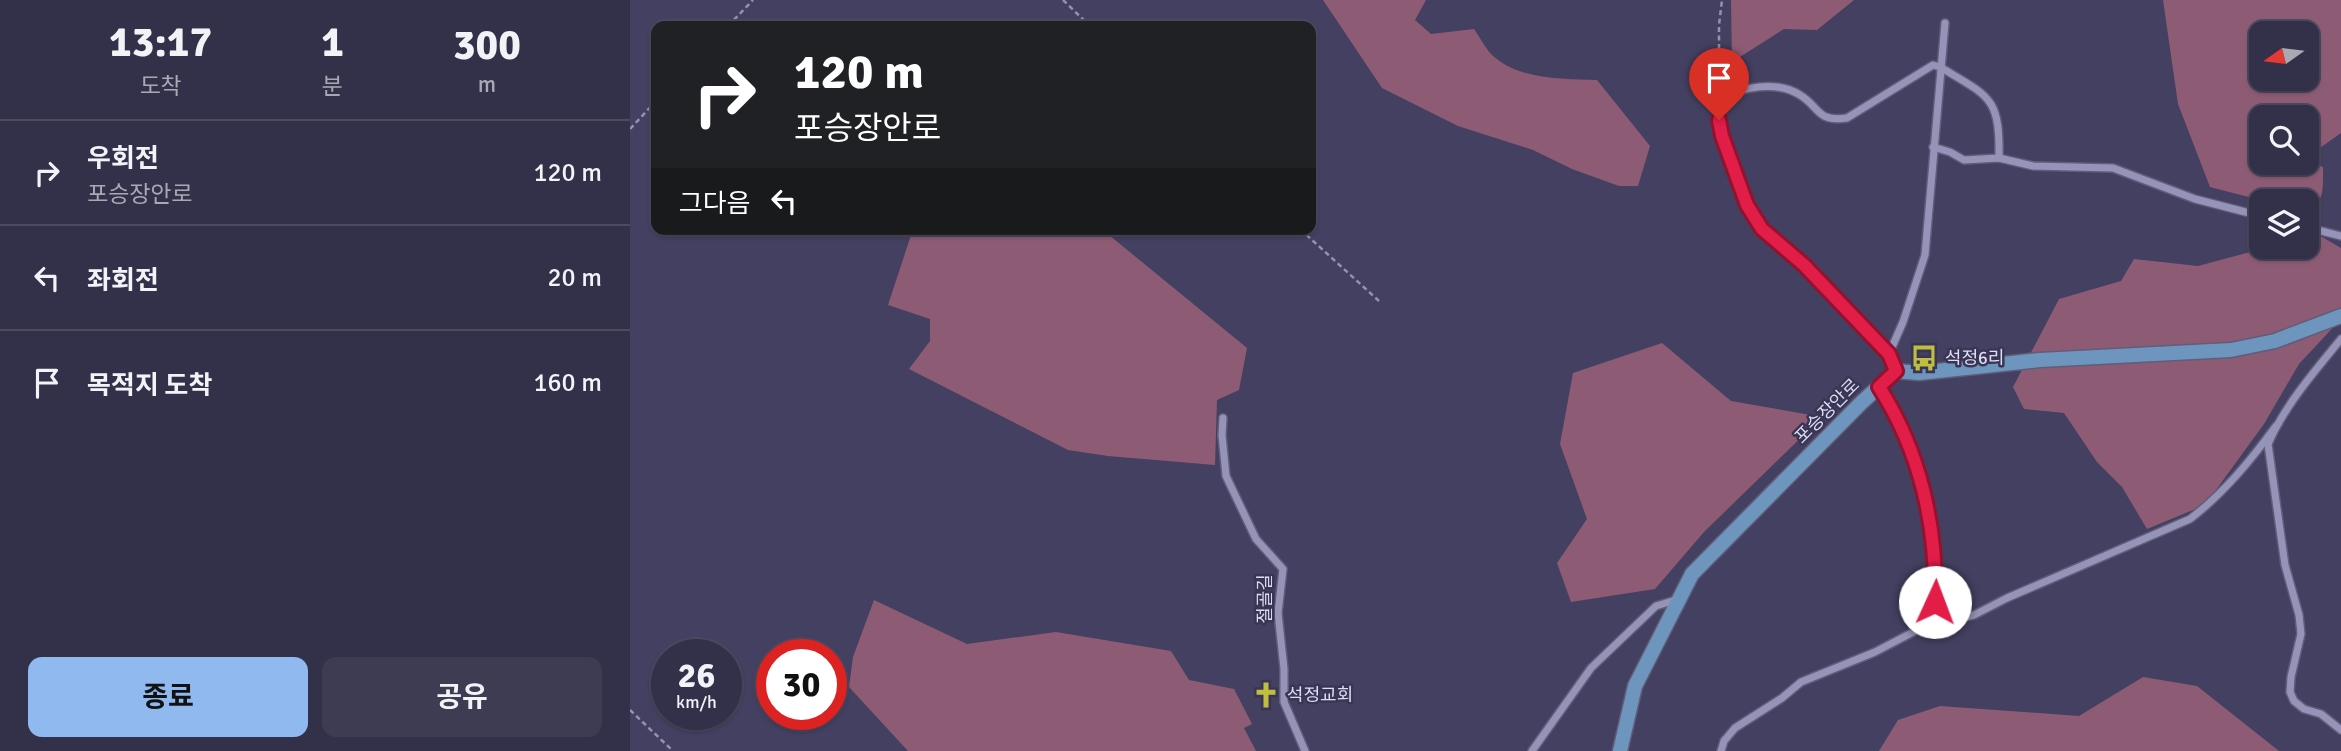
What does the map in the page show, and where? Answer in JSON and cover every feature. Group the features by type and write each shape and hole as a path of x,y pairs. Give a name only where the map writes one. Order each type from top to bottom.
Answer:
{"street":[{"path":"1889,354 1903,322 1925,255 1945,23"},
{"path":"1999,158 2000,131 1995,108 1980,91 1940,67 1928,67 1847,118 1832,120 1815,111 1802,96 1791,90 1762,87 1719,96 1722,136 1747,205 1762,229 1804,265 1889,354 1896,371 1919,373 2040,360 2231,350 2275,341 2341,316"},
{"path":"1933,147 1964,160 1999,158 2033,166 2113,168 2195,199 2249,213"},
{"path":"2319,230 2341,236"},
{"path":"1721,751 1724,741 1735,729 1801,682 1875,652 1926,627 1973,615 2190,519 2215,500 2276,426 2341,339"},
{"name":"포승장안로","path":"1620,751 1635,686 1692,574 1896,371"},
{"path":"1879,387 1905,431 1923,490 1936,561 1935,602 1926,627"},
{"name":"절골길","path":"1223,418 1226,475 1256,539 1283,569 1278,613 1284,669 1284,702 1305,751"},
{"path":"2276,426 2268,444 2285,565 2299,615 2301,634 2290,692 2294,701 2304,709 2321,714 2341,730"},
{"path":"1532,751 1591,668 1656,606 1680,598"}],"path":[{"path":"733,21 753,0"},
{"path":"1063,0 1085,21"},
{"path":"1719,96 1719,25 1723,0"},
{"path":"630,129 651,106"},
{"path":"1307,235 1380,301"},
{"path":"630,710 673,751"}],"shaded area":[{"path":"1323,0 1426,0 1415,20 1431,34 1474,29 1490,53 1513,68 1540,76 1597,80 1650,146 1638,186 1619,186 1572,169 1533,150 1458,126 1382,88"},
{"path":"1731,0 1854,0 1817,30 1784,29 1732,62"},
{"path":"2163,0 2341,0 2341,133 2319,149 2319,105 2249,105 2249,175 2319,175 2319,165 2323,167 2323,187 2319,201 2319,189 2249,189 2249,197 2210,187 2178,104"},
{"path":"911,235 1109,235 1247,348 1239,390 1217,400 1215,465 1068,450 909,369 930,341 930,319 888,305"},
{"path":"2319,235 2341,248 2341,319 2299,364 2264,424 2205,505 2147,529 2122,487 2097,462 2064,413 2024,409 2013,387 2059,299 2121,281 2134,259 2198,266 2249,252 2249,259 2319,259"},
{"path":"1662,343 1731,401 1822,417 1704,532 1655,589 1571,602 1557,563 1587,519 1560,444 1573,373"},
{"path":"874,600 967,644 1056,632 1171,651 1189,680 1234,689 1252,724 1244,728 1256,751 908,751 849,687 853,657"},
{"path":"2143,677 2197,686 2279,751 1879,751 1898,720 1940,706 2079,716"}],"place":[{"name":"석정6리","path":"1924,358"},
{"name":"석정교회","path":"1266,695"}],"route":[{"path":"1719,120 1722,136 1747,205 1762,229 1804,265 1889,354 1896,371 1879,387 1905,431 1923,490 1936,561 1935,602"}]}
